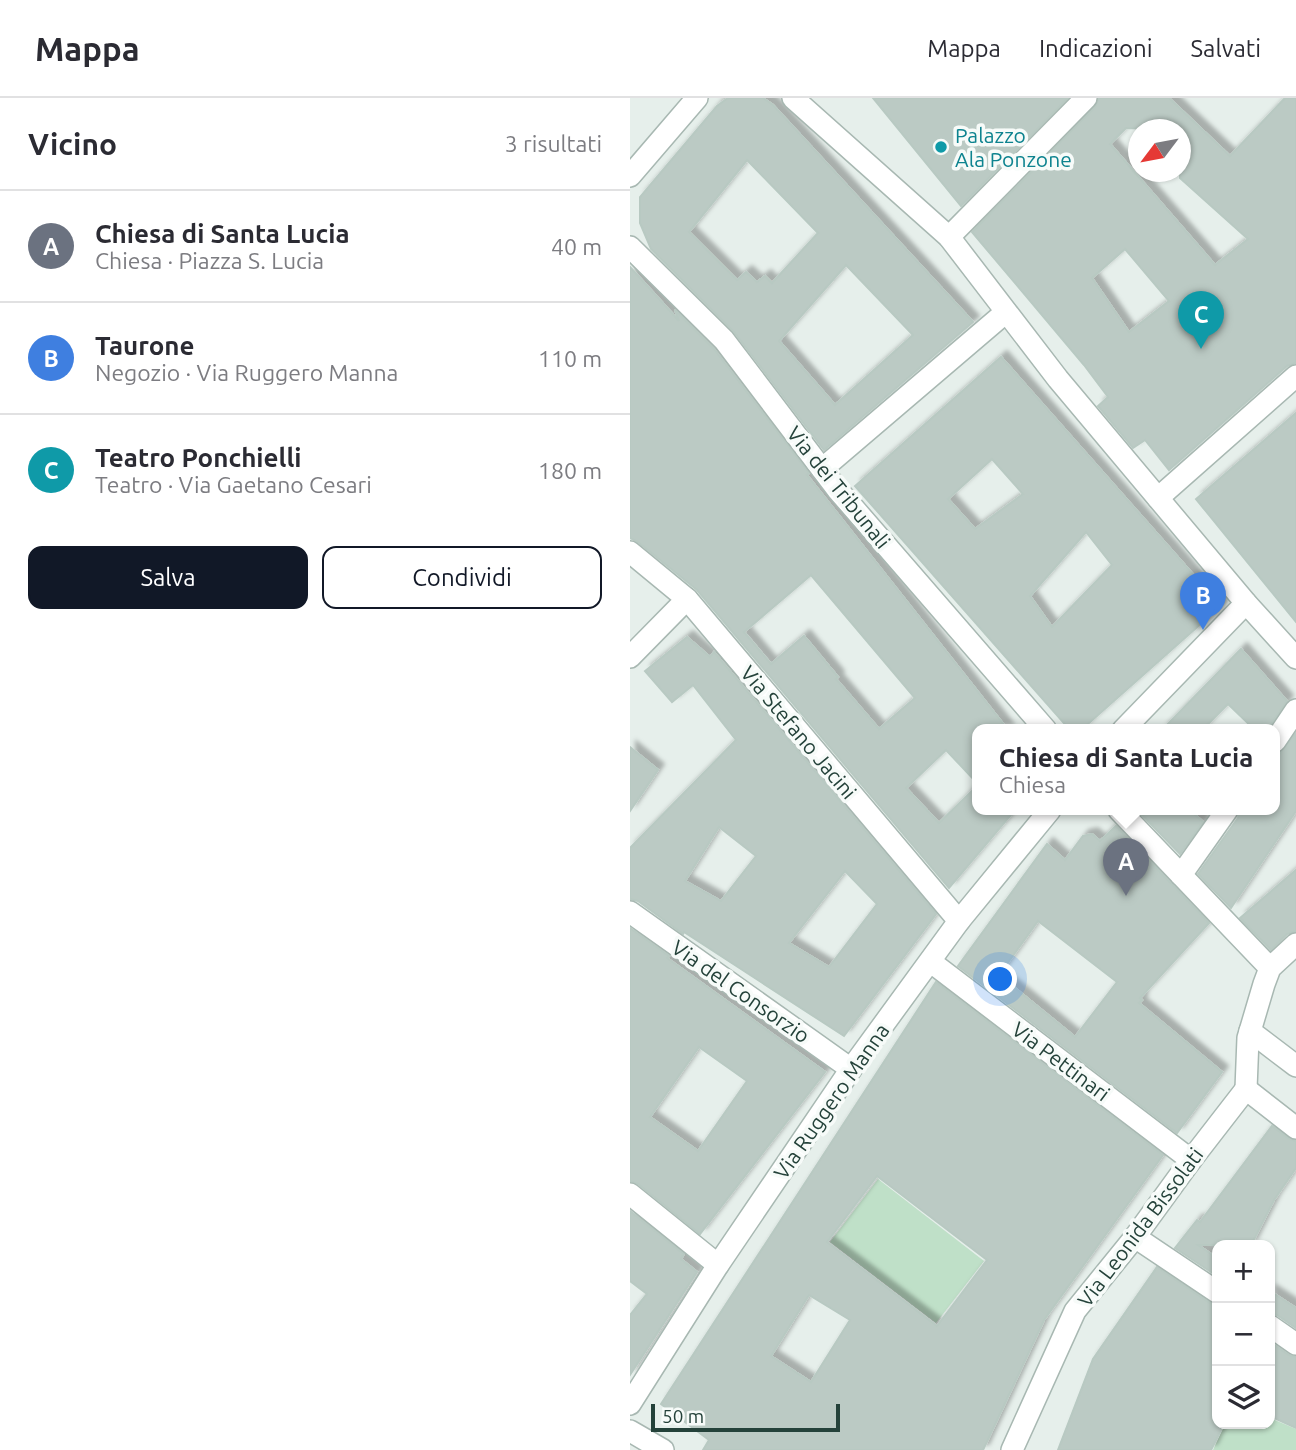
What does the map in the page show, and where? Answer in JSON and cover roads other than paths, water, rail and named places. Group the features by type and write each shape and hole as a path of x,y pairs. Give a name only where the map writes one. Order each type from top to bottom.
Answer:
{"street":[{"path":"630,176 697,98"},
{"path":"793,98 949,237 1058,379 1246,603 1296,657"},
{"path":"949,237 1086,98"},
{"name":"Via dei Tribunali","path":"630,247 724,340 837,489 1041,724"},
{"path":"822,469 1006,312"},
{"path":"1158,498 1296,376"},
{"name":"Via Stefano Jacini","path":"630,552 687,599 959,921"},
{"path":"630,657 687,599"},
{"path":"1129,724 1246,603"},
{"path":"1280,734 1296,710"},
{"name":"Via Ruggero Manna","path":"630,1404 718,1265 851,1069 959,921 1046,815"},
{"path":"1124,815 1270,968"},
{"path":"1181,875 1223,815"},
{"name":"Via del Consorzio","path":"630,912 851,1069"},
{"path":"1296,944 1270,968 1250,1031 1246,1089 1296,1128"},
{"name":"Via Pettinari","path":"931,962 1191,1160"},
{"path":"1250,1031 1296,1066"},
{"name":"Via Leonida Bissolati","path":"1012,1450 1075,1311 1135,1237 1246,1089"},
{"path":"630,1194 718,1265"},
{"path":"1135,1237 1212,1289"},
{"path":"1275,1329 1296,1344"},
{"path":"630,1431 663,1450"}],"place":[{"name":"Palazzo Ala Ponzone","path":"941,147"},
{"name":"Teatro Ponchielli","path":"1201,349"},
{"name":"Taurone","path":"1203,630"},
{"name":"Chiesa di Santa Lucia","path":"1126,896"}]}
